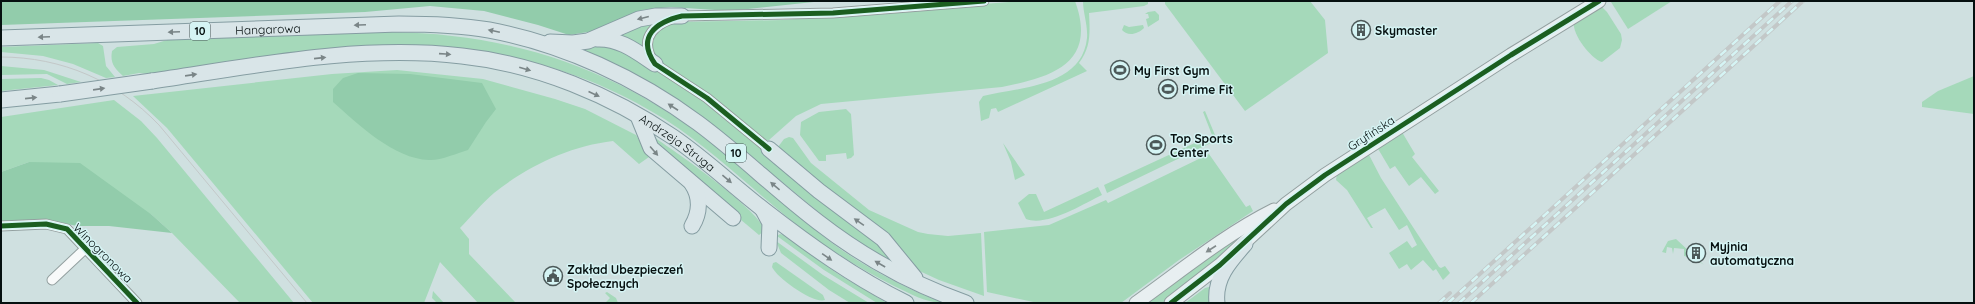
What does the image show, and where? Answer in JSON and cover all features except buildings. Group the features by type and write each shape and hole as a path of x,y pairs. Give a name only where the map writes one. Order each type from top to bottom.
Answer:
{"main road":[{"path":"532,41 573,43 594,39 639,19 656,16 682,16"},
{"name":"Hangarowa","path":"1,38 399,24 460,26 489,30 532,41"},
{"path":"594,39 614,40 655,64"},
{"name":"10","path":"532,41 590,62 650,92 720,140 818,222 843,240 890,270 927,288 966,303"},
{"name":"Andrzeja Struga","path":"1,100 60,94 316,58 364,54 418,53 484,59 524,68 587,91 638,116 705,160 763,209 828,258 874,286 906,303"},
{"path":"638,116 651,148 733,218"},
{"path":"769,149 819,191 882,239 912,276 927,288"},
{"path":"692,183 697,193 698,203 697,215 692,226"},
{"path":"763,209 770,224 769,248"},
{"path":"1217,303 1217,290 1221,276 1228,263 1245,244"}],"street":[{"path":"769,149 707,98 655,64 648,51 648,38 652,31 661,22 682,16 833,14 984,1"},
{"name":"Gryfińska","path":"1171,303 1245,244 1286,204 1347,160 1511,55 1599,1"},
{"name":"Gryfińska","path":"1136,303 1210,249 1260,217 1286,204"},
{"name":"Winogronowa","path":"1,226 59,226 73,233 138,303"},
{"name":"Winogronowa","path":"52,280 86,248"}],"green space":[{"path":"1,1 823,1 730,11 671,7 642,10 600,30 569,35 538,25 484,11 430,6 365,12 1,25"},
{"path":"1021,1 1075,1 1080,22 1080,40 1075,53 1066,64 1053,72 1020,83 1002,87 821,104 796,116 769,140 764,140 657,61 653,49 653,42 657,30 674,22 783,20"},
{"path":"1083,1 1148,1 1148,4 1144,6 1089,13 1088,45 1079,63 1087,71 998,112 996,108 991,109 989,118 981,121 979,102 983,96 1031,87 1047,82 1062,76 1074,66 1083,54 1087,38"},
{"path":"1165,1 1310,1 1325,20 1328,53 1245,111 1165,4"},
{"path":"1612,1 1672,1 1628,29 1611,2"},
{"path":"1602,7 1607,12 1621,34 1622,40 1620,48 1602,62 1593,56 1583,46 1574,28 1574,23"},
{"path":"1155,11 1159,15 1159,20 1148,27 1146,19 1149,18 1148,14 1145,14"},
{"path":"654,23 647,31 644,52 613,34"},
{"path":"1124,25 1129,27 1143,25 1144,28 1139,32 1130,34 1122,30"},
{"path":"391,32 438,34 482,40 525,49 567,62 607,79 647,99 685,124 723,152 804,221 858,261 885,276 943,303 930,301 912,294 894,286 855,264 805,231 715,156 666,120 631,100 596,83 560,70 486,52 409,46 369,46 123,76 115,68 112,62 112,51 117,47 154,44 167,40"},
{"path":"595,42 629,52 704,101 870,235 894,264 838,228 754,159 572,46"},
{"path":"98,43 103,46 106,66 115,77 106,78 73,64 43,56 1,52 1,47"},
{"path":"1,66 44,70 81,82 67,84 47,74 1,75"},
{"path":"397,70 483,79 585,109 636,135 649,157 639,164 613,141 581,147 565,153 535,166 507,183 494,193 460,228 469,239 469,254 516,303 478,303 440,262 424,303 313,303 167,128 133,96 332,74"},
{"path":"358,73 410,74 482,83 496,109 468,150 433,160 416,158 403,154 377,139 333,102 333,89 343,78"},
{"path":"1974,76 1974,114 1922,107 1922,102 1938,91"},
{"path":"41,78 58,85 1,91 1,79"},
{"path":"114,100 141,121 157,138 294,303 240,303 172,233 152,215 142,210 29,162 1,172 1,117"},
{"path":"846,109 851,114 854,155 847,159 846,153 826,155 826,161 819,161 800,135 801,122 819,112"},
{"path":"1205,111 1215,135 1213,142 1107,193 1104,185 1212,135 1203,112"},
{"path":"1402,132 1415,154 1412,157 1439,191 1435,194 1421,177 1409,186 1395,166 1390,169 1377,147"},
{"path":"652,136 678,153 734,196 760,222 764,231 759,235 659,151"},
{"path":"789,137 793,138 811,163 869,210 918,232 948,236 981,233 984,296 939,280 913,268 873,227 778,147 784,139"},
{"path":"1003,143 1025,175 1015,180 1011,162"},
{"path":"1368,153 1381,178 1439,267 1441,268 1445,266 1450,273 1443,280 1436,269 1433,271 1423,260 1411,270 1407,264 1399,269 1389,253 1407,241 1412,248 1417,245 1407,225 1399,230 1385,208 1367,218 1373,228 1371,228 1347,190 1336,180 1337,174"},
{"path":"1209,154 1246,207 1250,205 1253,211 1179,260 1121,303 1038,303 987,292 984,232 1049,225 1106,200 1108,203"},
{"path":"29,162 80,163 152,215 172,233 109,226 77,226 53,221 1,221 1,172"},
{"path":"1098,187 1102,195 1075,209 1044,220 1035,221 1026,219 1018,203 1029,194 1036,194 1044,212"},
{"path":"1251,229 1253,230 1162,303 1145,303 1180,277"},
{"path":"780,234 784,235 838,274 887,303 877,303 824,270 777,236"},
{"path":"1676,239 1704,265 1694,258 1684,256 1684,249 1674,248 1673,254 1672,248 1667,247 1666,253 1662,252 1668,241"},
{"path":"776,241 823,275 869,303 850,303 829,290 781,253"},
{"path":"776,262 823,295 825,300 812,298 788,283 775,272 772,267 773,263"},
{"path":"1213,286 1213,303 1185,303 1205,288"},
{"path":"433,291 444,303 437,303 432,298"},
{"path":"607,292 616,298 618,303 605,303 610,298 605,293"}],"tram line":[{"path":"1,57 46,61 87,74 107,84 143,109 159,125 307,303"}],"railway":[{"path":"1448,303 1780,1"},
{"path":"1459,303 1792,1"},
{"path":"1471,303 1803,1"},
{"path":"1439,303 1450,293"}],"cycle path":[{"path":"769,149 707,98 655,64 650,54 648,39 657,27 664,22 682,16 833,13 984,1"},
{"path":"1171,303 1220,265 1286,204 1325,175 1511,55 1599,1"},
{"path":"1,226 46,224 67,229 137,303"}],"place":[{"name":"Skymaster","path":"1361,30"},
{"name":"My First Gym","path":"1120,70"},
{"name":"Prime Fit","path":"1168,89"},
{"name":"Top Sports Center","path":"1156,145"},
{"name":"Myjnia automatyczna","path":"1696,253"},
{"name":"Zakład Ubezpieczeń Społecznych","path":"553,276"}]}
